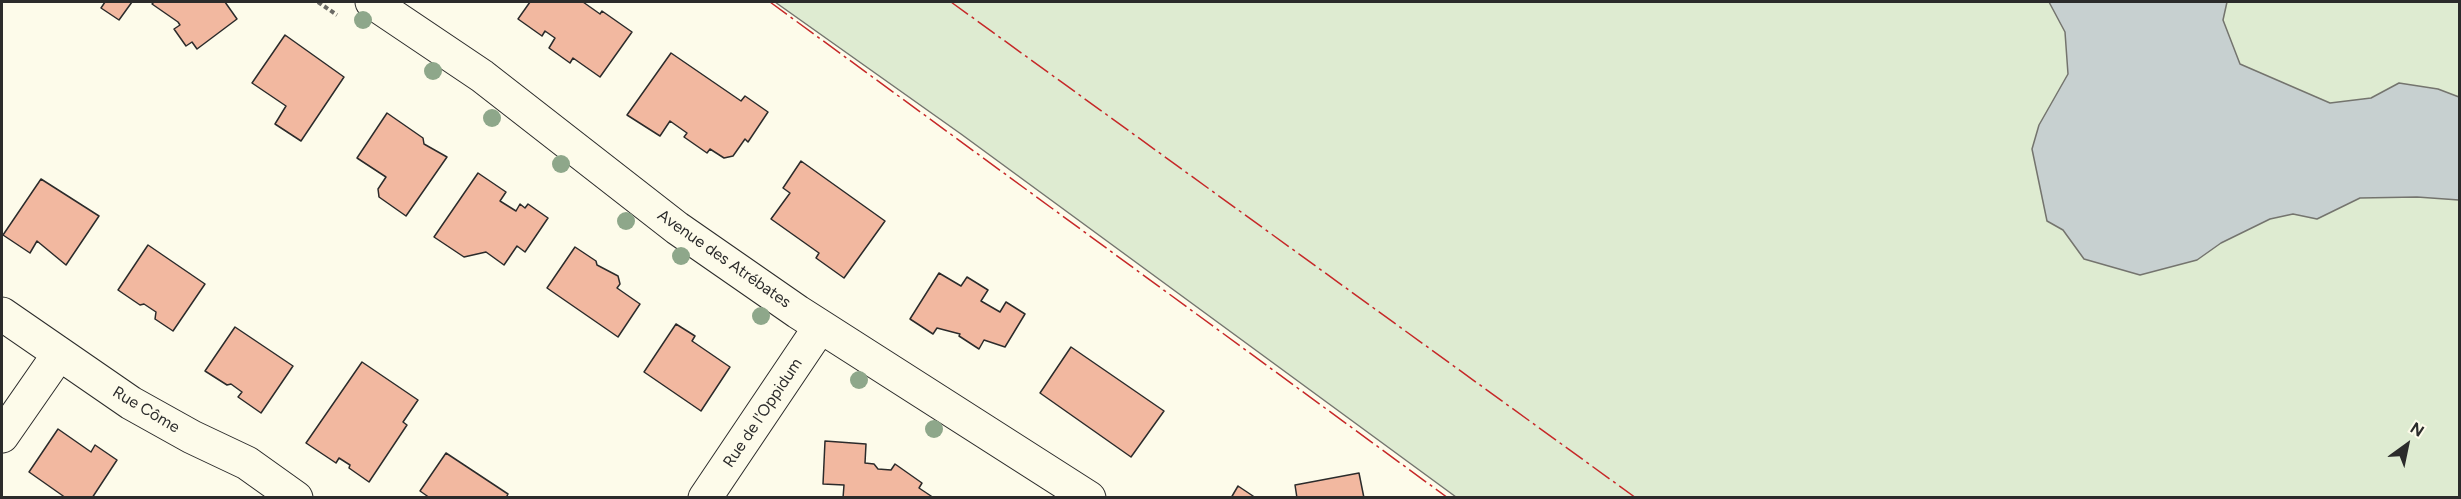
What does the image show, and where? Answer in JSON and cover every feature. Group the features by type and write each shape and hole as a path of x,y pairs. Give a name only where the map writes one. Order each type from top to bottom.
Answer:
{"street":[{"name":"Avenue des Atrébates","path":"372,2 482,76 677,228 820,327 1089,498"},
{"name":"Rue Côme","path":"2,314 131,403 192,438 247,463 296,498"},
{"name":"Rue de l'Oppidum","path":"705,498 820,327"},
{"path":"2,436 59,354"}],"green space":[{"path":"775,2 2459,2 2459,497 1456,497 961,134"}],"shaded area":[{"path":"2049,2 2227,2 2223,20 2240,64 2330,103 2371,98 2399,83 2438,89 2459,97 2459,200 2417,197 2360,198 2317,219 2293,214 2270,219 2221,243 2197,260 2140,275 2084,259 2063,230 2047,221 2032,149 2039,125 2068,74 2065,32"}],"building":[{"path":"105,2 132,2 119,20 101,8"},
{"path":"154,2 225,2 237,19 197,49 192,42 186,46 174,29 180,25 178,22 152,4"},
{"path":"530,2 583,2 600,14 602,11 632,32 600,77 573,58 570,63 549,48 555,38 545,31 542,36 518,19"},
{"path":"285,35 344,77 301,141 275,124 286,106 252,83"},
{"path":"671,53 741,101 745,96 768,112 748,142 745,139 733,156 724,158 710,149 707,153 684,137 687,133 670,121 660,136 627,115"},
{"path":"387,113 423,138 424,144 447,157 406,216 379,197 378,189 386,177 357,158"},
{"path":"801,161 885,221 844,278 816,258 819,253 771,219 790,193 783,188"},
{"path":"478,173 506,192 500,201 516,211 520,204 525,208 528,204 548,218 525,252 517,246 504,265 486,252 464,257 434,237"},
{"path":"41,179 99,216 66,265 37,241 30,253 3,235"},
{"path":"148,245 205,284 173,331 155,319 156,312 144,304 140,305 118,290"},
{"path":"575,247 596,261 597,265 618,276 620,284 617,288 640,304 618,337 547,288"},
{"path":"939,273 961,286 967,277 988,290 981,301 1000,312 1006,302 1025,314 1005,347 984,340 979,349 959,336 960,334 937,328 933,334 910,319"},
{"path":"676,324 695,336 692,341 730,367 701,411 644,372"},
{"path":"235,327 293,366 261,413 238,397 242,392 205,371"},
{"path":"1071,347 1164,411 1131,457 1040,393"},
{"path":"362,362 418,400 403,422 407,425 369,482 339,458 336,463 306,443"},
{"path":"58,429 91,452 95,445 117,460 92,498 66,498 29,472"},
{"path":"825,441 866,444 865,463 874,464 878,469 891,470 895,464 922,483 919,488 934,498 843,498 844,485 823,484"},
{"path":"446,453 508,494 506,498 430,498 420,491"},
{"path":"1359,473 1364,498 1297,498 1295,485"},
{"path":"1238,486 1256,498 1231,498"}],"power":[{"path":"770,2 1448,498"},
{"path":"951,2 1636,498"}]}
